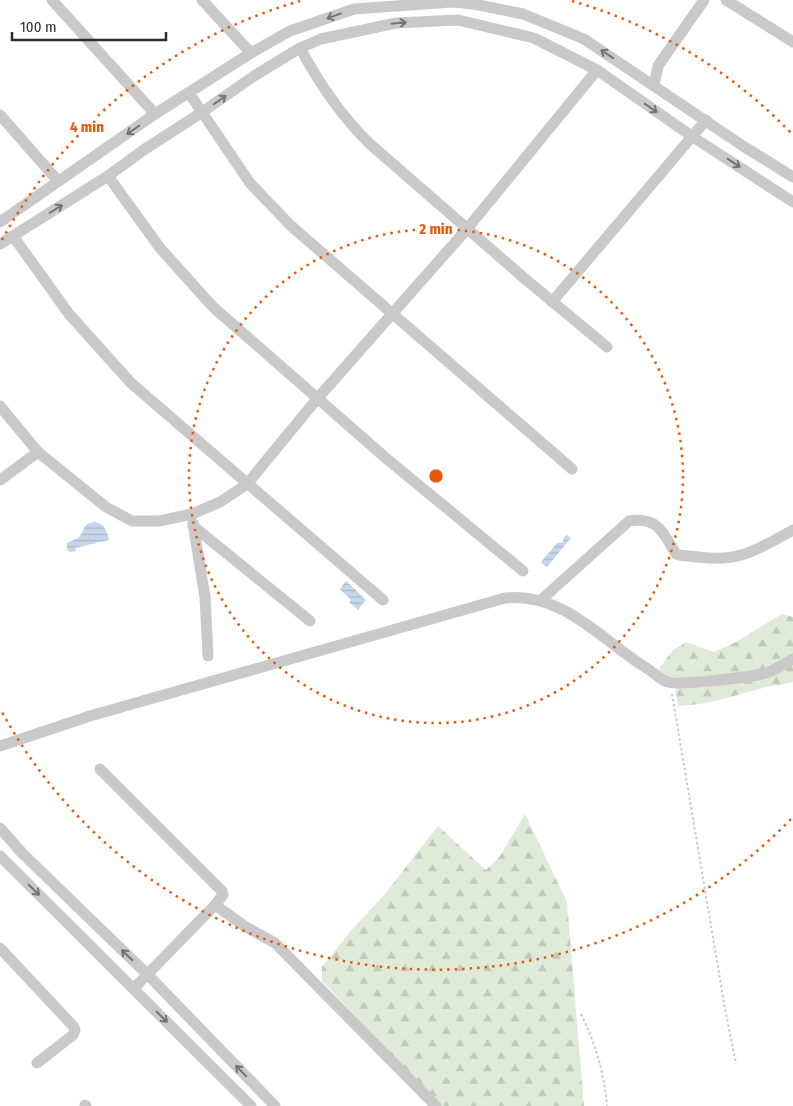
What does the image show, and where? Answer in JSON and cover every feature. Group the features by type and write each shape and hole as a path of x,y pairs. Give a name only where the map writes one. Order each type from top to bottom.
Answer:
{"street":[{"path":"52,0 155,114"},
{"path":"202,0 251,53"},
{"path":"654,85 658,66 704,0"},
{"path":"726,0 793,42"},
{"path":"0,222 155,114 251,53 290,31 354,8 452,2 474,2 523,14 584,39 793,177"},
{"path":"0,244 108,176 254,76 300,48 321,39 396,23 458,20 534,38 597,70 693,137 793,202"},
{"path":"300,48 312,71 350,125 552,302 607,347"},
{"path":"635,73 658,66"},
{"path":"0,406 38,452 106,507 132,522 159,521 192,514 220,502 247,484 316,399 468,229 597,70"},
{"path":"189,93 250,183 290,225 572,469"},
{"path":"0,115 58,182"},
{"path":"552,302 706,120"},
{"path":"108,176 160,248 213,307 316,399 524,571"},
{"path":"25,206 37,220"},
{"path":"13,236 69,314 131,383 383,600"},
{"path":"0,480 38,452"},
{"path":"192,514 205,597 208,656"},
{"path":"541,600 629,521 639,520 656,525 662,530 679,556 720,558 740,555 758,549 793,530"},
{"path":"193,526 310,620"},
{"path":"0,746 90,716 505,598 522,596 541,600 572,614 633,660 668,682 690,683 766,673 793,659"},
{"path":"100,770 222,891 222,898 134,988"},
{"path":"0,828 22,853 148,975 275,1106"},
{"path":"10,866 22,853"},
{"path":"0,856 251,1106"},
{"path":"215,905 246,927 276,943 436,1106"},
{"path":"0,948 75,1030 73,1035 37,1063"},
{"path":"187,1041 200,1029"}],"path":[{"path":"668,682 673,695 725,1009 736,1064"},
{"path":"582,1014 595,1044 605,1082 607,1106"}],"green space":[{"path":"782,614 793,617 793,682 766,687 712,702 678,706 675,687 668,682 659,669 672,651 686,642 714,652 734,643"},
{"path":"525,814 567,902 584,1106 439,1106 322,981 322,967 349,933 384,895 438,826 486,870 500,856"}],"water":[{"path":"95,522 105,528 109,540 75,548 76,551 70,552 67,550 67,543 79,537 88,524"},
{"path":"567,535 571,538 547,567 541,562 557,543 563,542 564,537"},
{"path":"346,581 366,600 358,610 349,602 351,600 340,589"}]}
